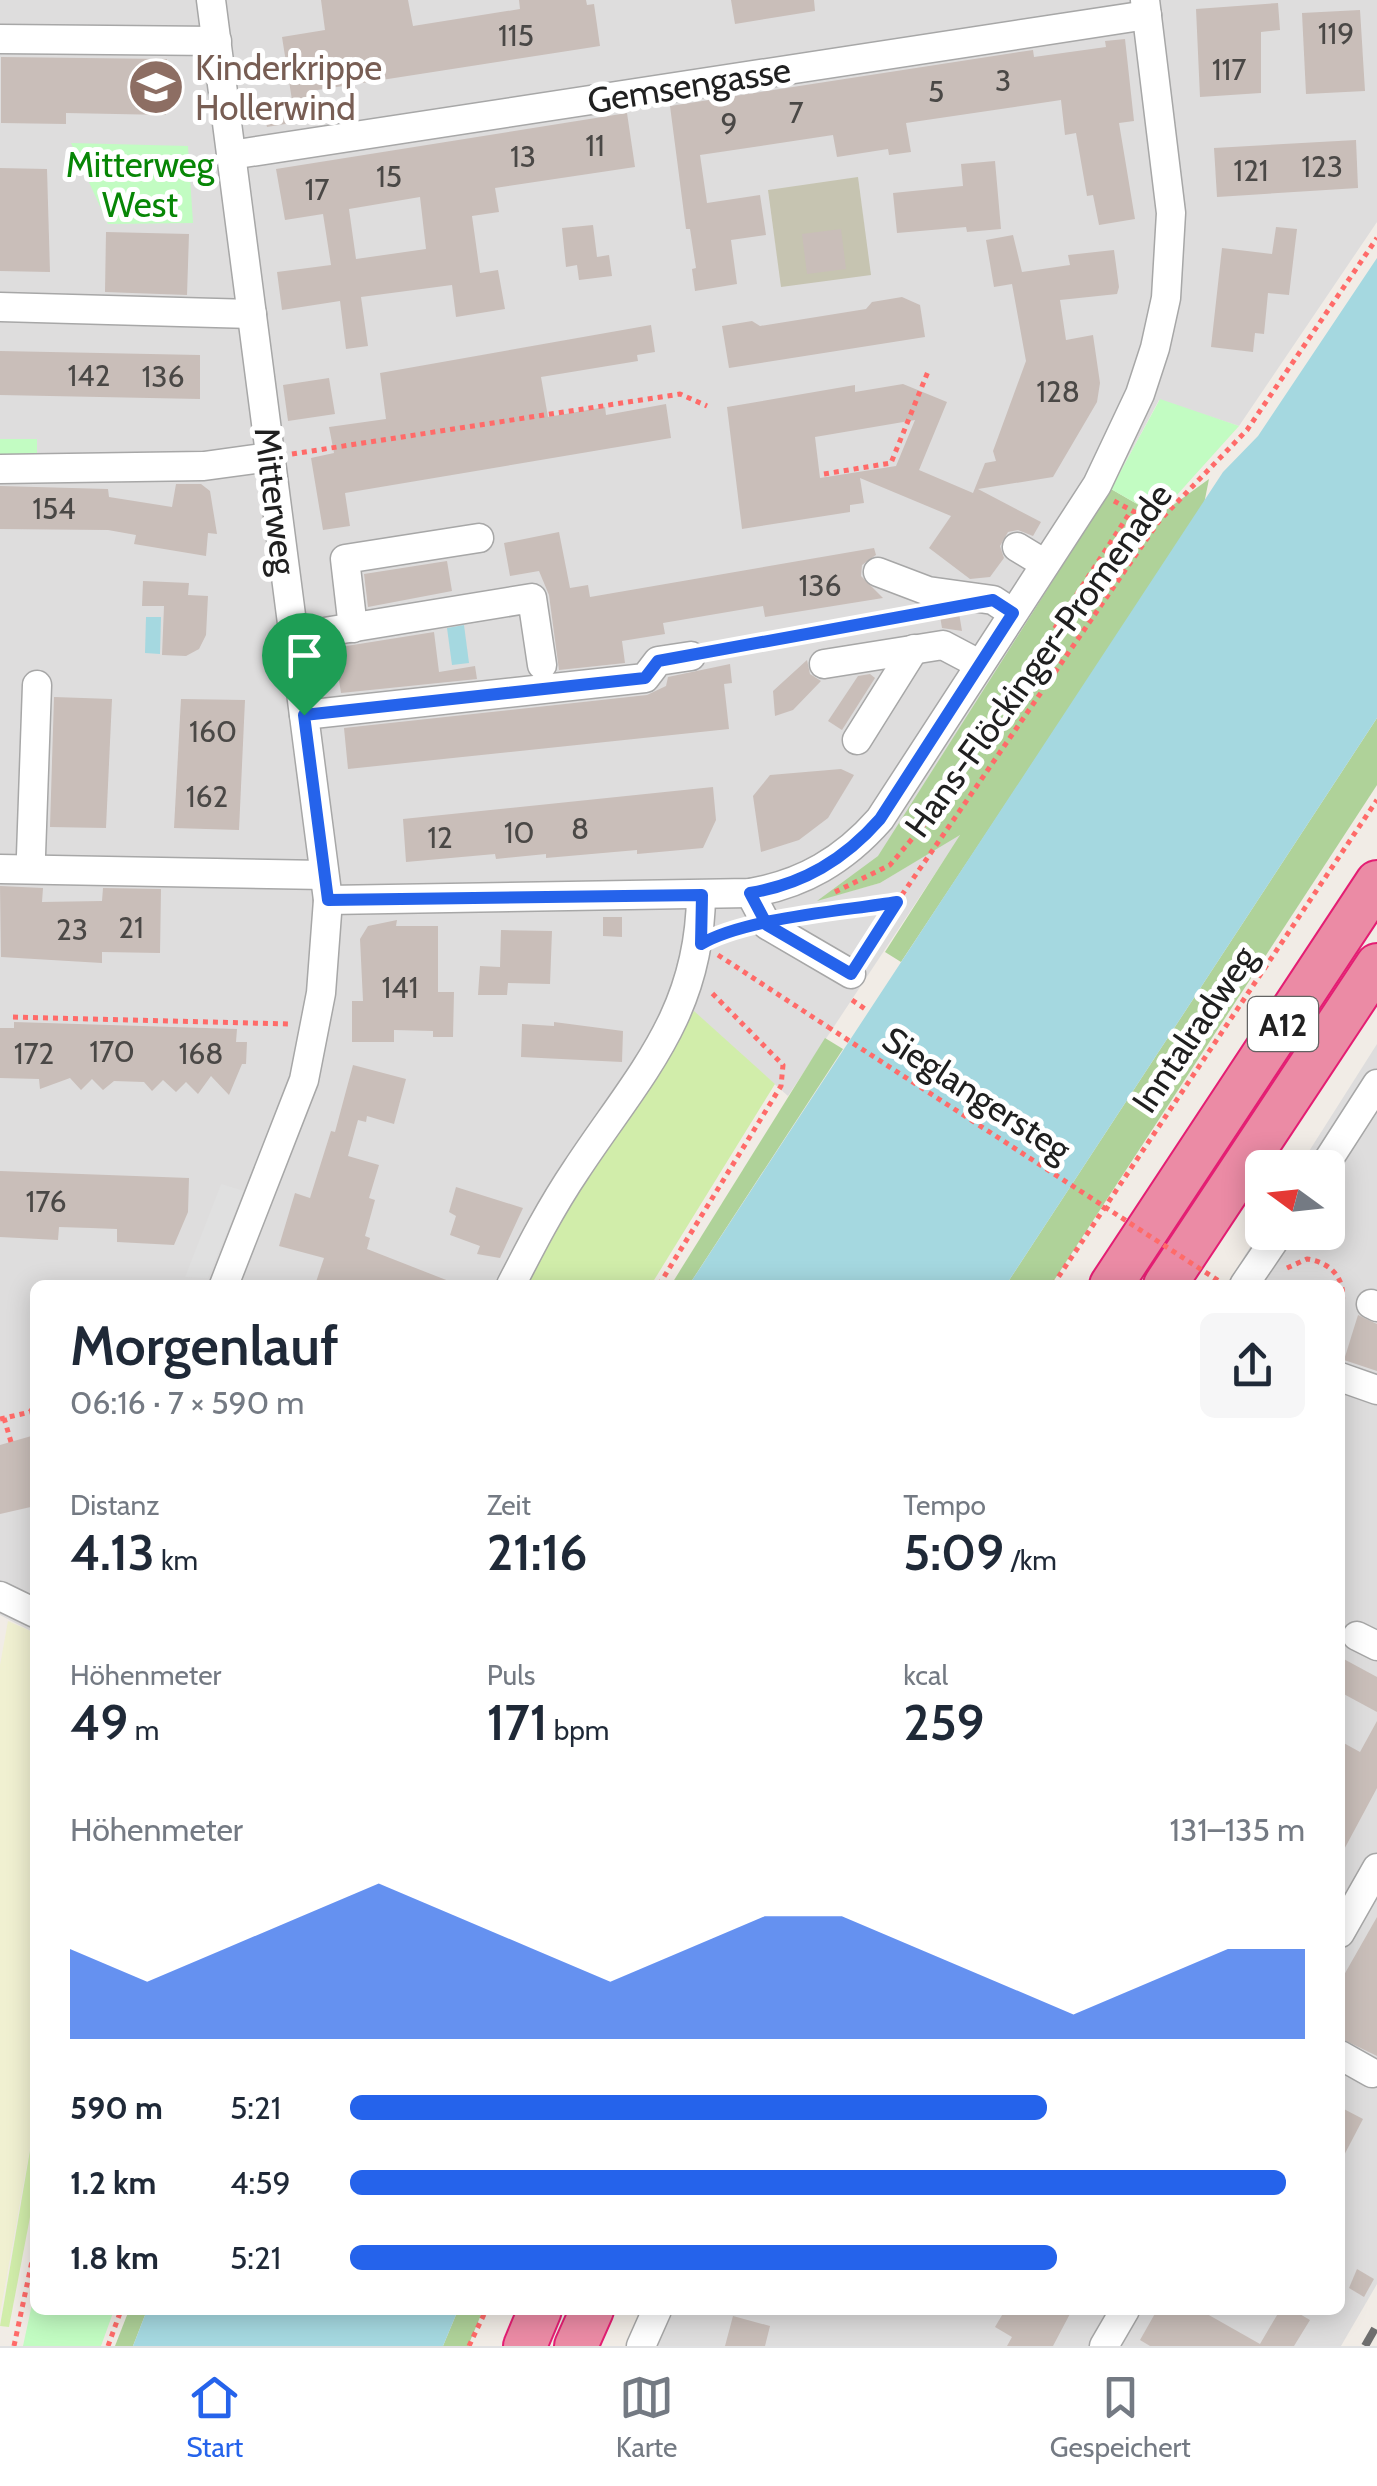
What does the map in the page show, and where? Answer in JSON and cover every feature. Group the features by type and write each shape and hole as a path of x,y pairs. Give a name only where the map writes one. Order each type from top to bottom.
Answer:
{"highway":[{"name":"A12","path":"1114,1280 1377,882"},
{"name":"A12","path":"1168,1280 1377,964"},
{"path":"525,2346 538,2315"},
{"path":"576,2346 590,2315"}],"street":[{"name":"Mitterweg","path":"212,0 325,878 316,1027 297,1101 226,1280"},
{"path":"1,862 702,895 750,893 805,879 855,847 880,819 1097,485 1155,348 1166,298 1171,213 1146,7"},
{"name":"Gemsengasse","path":"231,155 1146,7"},
{"path":"0,39 217,41"},
{"path":"0,308 252,314"},
{"path":"0,470 204,466 270,458"},
{"path":"353,628 344,559 479,538"},
{"path":"1017,547 1045,564"},
{"path":"878,572 928,591 993,600 1013,613"},
{"path":"294,636 532,598 542,665"},
{"path":"828,663 943,645 979,664"},
{"path":"857,740 914,650"},
{"path":"304,715 645,678 658,661 691,656"},
{"path":"32,855 37,685"},
{"path":"1,862 32,855 262,863 325,878"},
{"path":"750,893 767,925 851,974"},
{"path":"513,1280 561,1193 668,1034 701,944 702,895"},
{"path":"1334,1150 1377,1084"},
{"path":"1247,1280 1268,1250"},
{"path":"1345,1380 1377,1390"},
{"path":"0,1596 30,1611"},
{"path":"1345,1922 1377,1868"},
{"path":"1345,2058 1372,2073"},
{"path":"642,2346 655,2315"},
{"path":"1104,2346 1122,2315"}],"path":[{"name":"Hans-Flöckinger-Promenade","path":"851,974 1158,524 1247,430 1377,238"},
{"path":"824,474 891,463 929,369"},
{"path":"270,458 680,394 706,406"},
{"path":"832,894 890,865 938,808 1130,510 1158,524"},
{"path":"691,656 934,612"},
{"path":"822,633 828,663"},
{"name":"Inntalradweg","path":"1056,1280 1377,800"},
{"path":"767,925 897,902"},
{"name":"Sieglangersteg","path":"701,944 1218,1280"},
{"path":"661,1280 781,1086 783,1065 692,972"},
{"path":"851,974 850,999 868,1011"},
{"path":"13,1017 262,1021 316,1027"},
{"path":"1278,1277 1300,1260 1323,1263 1339,1280"},
{"path":"11,1442 2,1419 30,1412"},
{"path":"14,2346 30,2271"},
{"path":"108,2346 120,2315"},
{"path":"469,2346 484,2315"}],"shaded area":[{"path":"0,0 1377,0 1377,222 1239,426 1159,400 1111,489 878,857 821,899 880,883 962,833 788,1096 694,1012 527,1280 30,1280 30,1630 0,1615"},
{"path":"858,177 871,275 781,287 768,190"},
{"path":"1377,1044 1377,2284 1341,2346 629,2346 643,2315 1345,2315 1345,1280 1230,1280 1248,1250 1345,1250 1345,1150 1310,1150"},
{"path":"221,1184 244,1191 208,1278 185,1277"}],"green space":[{"name":"Mitterweg West","path":"71,143 188,146 193,223 108,224"},
{"path":"1160,399 1239,426 1158,516 1111,489"},
{"path":"0,439 37,439 37,461 0,461"},
{"path":"1209,479 1204,504 901,962 885,952 960,835 880,883 817,901 878,856 1111,489 1158,516"},
{"path":"1377,718 1377,785 1054,1280 1009,1280"},
{"path":"694,1011 775,1084 654,1280 526,1280 540,1248"},
{"path":"825,1038 843,1049 692,1280 674,1280"},
{"path":"8,1621 30,1631 30,2148 0,2314 0,1665"},
{"path":"30,2150 30,2217 9,2327 0,2326"},
{"path":"30,2313 112,2315 101,2346 23,2346"},
{"path":"127,2315 145,2315 133,2346 115,2346"},
{"path":"456,2315 481,2315 468,2346 443,2346"}],"water":[{"path":"1377,258 1377,718 1009,1280 692,1280 1223,472 1258,436"},
{"path":"146,617 161,617 160,654 145,653"},
{"path":"464,625 469,663 452,665 447,628"},
{"path":"145,2315 456,2315 443,2346 133,2346"}],"building":[{"path":"321,0 408,0 413,26 520,9 519,0 586,0 587,5 594,4 600,46 311,91 315,119 267,127 262,105 292,100 282,37 325,30"},
{"path":"731,0 814,0 815,11 735,24"},
{"path":"1278,3 1280,30 1261,32 1261,93 1200,97 1196,9"},
{"path":"1360,10 1365,91 1306,94 1302,13"},
{"path":"1125,39 1134,121 1119,123 1135,219 1099,225 1093,195 1087,196 1076,133 1065,135 1061,100 906,123 911,152 889,155 888,149 837,157 833,135 700,155 707,203 760,195 766,235 731,240 737,284 695,291 692,269 696,268 690,229 686,229 670,106 1033,50 1034,57 1106,47 1105,41"},
{"path":"1,57 167,59 166,115 66,113 66,124 1,123"},
{"path":"627,113 635,167 495,188 499,212 472,216 480,273 498,270 505,309 456,317 452,285 361,297 368,346 346,349 340,301 282,310 277,272 331,265 323,214 285,220 276,169","holes":["420,197 426,249 356,259 349,209"]},
{"path":"1356,140 1358,188 1217,197 1214,148"},
{"path":"995,161 1001,229 967,232 966,227 897,233 893,193 963,186 961,164"},
{"path":"0,168 47,169 50,272 0,271"},
{"path":"593,225 597,257 609,255 612,276 579,280 577,265 566,267 562,228"},
{"path":"1276,227 1297,229 1289,295 1268,293 1264,334 1255,333 1253,352 1211,347 1222,248 1272,254"},
{"path":"841,229 846,269 807,274 802,234"},
{"path":"106,232 189,234 187,295 105,292"},
{"path":"1013,235 1022,272 1070,265 1068,255 1114,250 1117,294 1060,300 1066,340 1093,335 1100,383 1097,402 1053,477 978,489 1041,522 1033,536 1018,530 1008,532 1000,546 1004,558 990,577 970,579 929,548 951,516 860,478 864,503 850,505 850,512 742,529 727,407 855,385 855,392 903,384 947,402 919,470 973,493 985,463 996,461 993,451 1026,361 1012,284 994,287 986,240","holes":["915,420 896,466 820,478 815,437"]},
{"path":"902,297 920,305 925,337 729,368 722,326 752,321 760,326 866,309 872,302"},
{"path":"651,325 655,352 637,355 638,361 541,377 548,417 605,407 606,415 666,404 671,438 345,493 350,526 323,530 311,458 334,453 329,427 386,419 380,373"},
{"path":"0,351 200,355 200,399 0,395"},
{"path":"329,378 335,414 288,421 283,385"},
{"path":"176,484 201,484 210,491 217,534 208,533 206,556 134,544 136,535 108,530 0,529 0,486 108,489 109,497 172,507"},
{"path":"559,532 570,588 588,585 590,597 874,548 876,555 862,565 861,576 883,598 765,617 763,606 663,623 665,634 622,641 625,663 559,670 549,595 539,571 510,576 504,543"},
{"path":"447,561 452,591 368,607 364,574"},
{"path":"143,581 189,583 188,595 208,596 206,635 199,649 186,656 162,655 164,606 142,606"},
{"path":"959,613 962,631 942,628 940,616"},
{"path":"434,632 439,672 475,666 477,679 341,693 334,648"},
{"path":"807,660 810,674 821,681 793,710 775,716 773,691"},
{"path":"730,664 732,683 724,684 729,729 348,769 344,728 647,695 666,686 668,677"},
{"path":"870,674 875,678 842,730 828,721 858,676"},
{"path":"54,697 112,699 106,828 50,827"},
{"path":"181,699 245,700 239,830 174,828"},
{"path":"841,769 854,775 828,818 799,840 761,852 753,796 770,775"},
{"path":"713,787 716,820 703,848 546,858 546,854 496,859 495,854 406,862 403,819"},
{"path":"0,886 43,888 42,902 102,901 103,888 161,889 160,953 102,952 102,963 1,957"},
{"path":"603,917 622,917 622,937 603,936"},
{"path":"397,920 396,926 438,926 438,992 454,992 453,1037 433,1037 433,1031 394,1030 394,1042 352,1042 352,1001 363,1001 360,939 368,926"},
{"path":"501,930 552,931 550,984 508,983 507,995 478,995 480,966 500,967"},
{"path":"14,1022 237,1029 236,1042 247,1042 246,1064 242,1064 229,1095 211,1076 198,1094 186,1082 176,1092 163,1080 152,1091 144,1082 114,1081 103,1090 92,1079 81,1090 70,1078 40,1089 39,1079 0,1078 0,1028 14,1028"},
{"path":"554,1022 623,1031 622,1062 521,1057 522,1024 554,1026"},
{"path":"353,1065 406,1079 394,1124 367,1116 366,1122 358,1120 348,1156 379,1165 369,1198 375,1200 365,1236 370,1238 367,1249 446,1280 317,1280 324,1258 279,1246 295,1193 310,1198 331,1131 335,1132"},
{"path":"0,1171 189,1178 188,1212 174,1245 117,1242 117,1229 59,1227 58,1240 0,1237"},
{"path":"456,1187 523,1208 500,1258 477,1254 480,1246 450,1235 456,1216 449,1212"},
{"path":"1358,1315 1377,1324 1377,1371 1345,1360"},
{"path":"30,1436 30,1507 0,1514 0,1445"},
{"path":"1345,1660 1377,1677 1377,1712 1345,1695"},
{"path":"1377,1721 1377,1788 1345,1848 1345,1744 1360,1752"},
{"path":"1377,1917 1377,2056 1345,2040 1345,1973"},
{"path":"1345,2110 1363,2119 1345,2153"},
{"path":"1357,2269 1374,2279 1364,2297 1349,2288"},
{"path":"1002,2315 1069,2315 1053,2346 1007,2346 1012,2337 995,2327"},
{"path":"1154,2315 1209,2315 1260,2344 1277,2315 1302,2315 1310,2320 1294,2346 1150,2346 1140,2340"},
{"path":"733,2316 770,2326 765,2346 725,2346"}],"railway":[{"path":"1365,2346 1377,2325"}],"place":[{"name":"Kinderkrippe Hollerwind","path":"156,87"}],"route":[{"path":"304,715 328,900 702,895 701,944 723,931 767,925 897,902 851,974 767,925 750,893 805,879 855,847 880,819 1013,613 993,600 658,661 645,678 304,715"}]}
